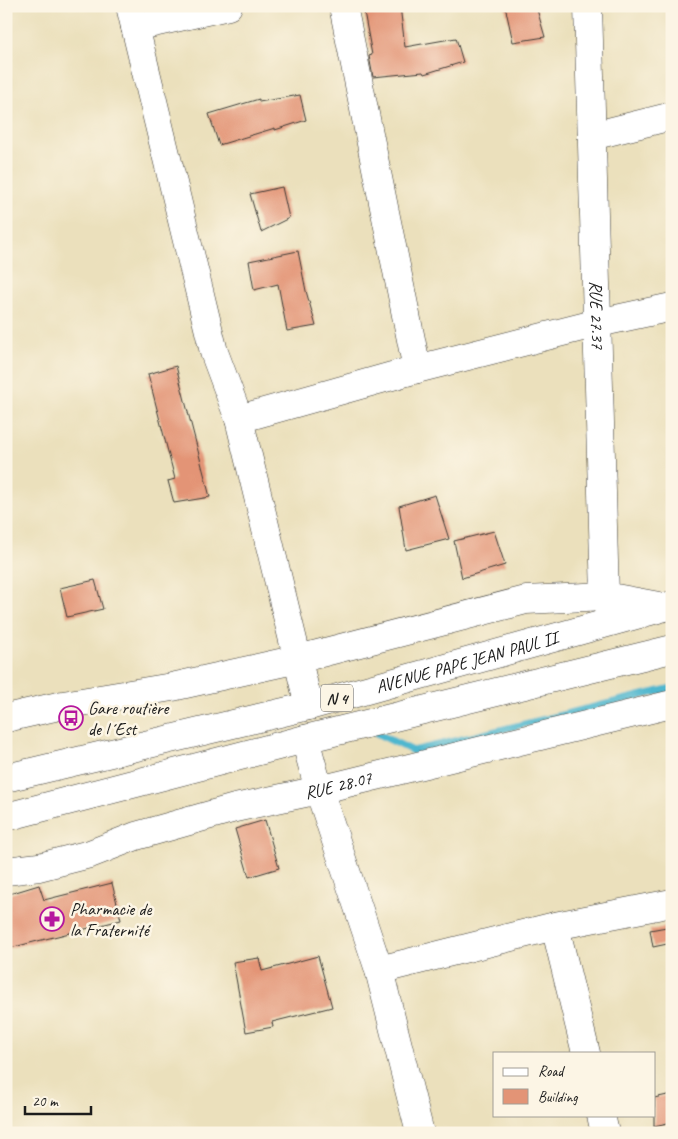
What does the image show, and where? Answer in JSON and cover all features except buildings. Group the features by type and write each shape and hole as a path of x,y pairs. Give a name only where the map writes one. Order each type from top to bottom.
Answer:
{"main road":[{"path":"228,6 133,17 214,352 239,419 309,706"},
{"path":"343,6 417,368"},
{"name":"RUE 27.37","path":"588,6 605,596 612,622"},
{"path":"592,136 672,116"},
{"path":"239,419 417,368 598,323 672,307"},
{"path":"6,718 63,705 172,687 298,659 526,600 605,596 668,606"},
{"name":"AVENUE PAPE JEAN PAUL II","path":"6,778 309,706 668,606"},
{"name":"AVENUE PAPE JEAN PAUL II","path":"6,817 305,739 662,651"},
{"name":"RUE 28.07","path":"6,871 39,867 90,854 136,836 235,808 319,790 672,704"},
{"path":"305,739 319,790 379,970 420,1133"},
{"path":"379,970 555,926 672,903"},
{"path":"555,926 586,1052"},
{"path":"601,1116 605,1133"}],"waterway":[{"path":"372,731 413,751 672,688"}],"place":[{"name":"Gare routière de l´Est","path":"71,718"},
{"name":"Pharmacie de la Fraternité","path":"52,919"}]}
